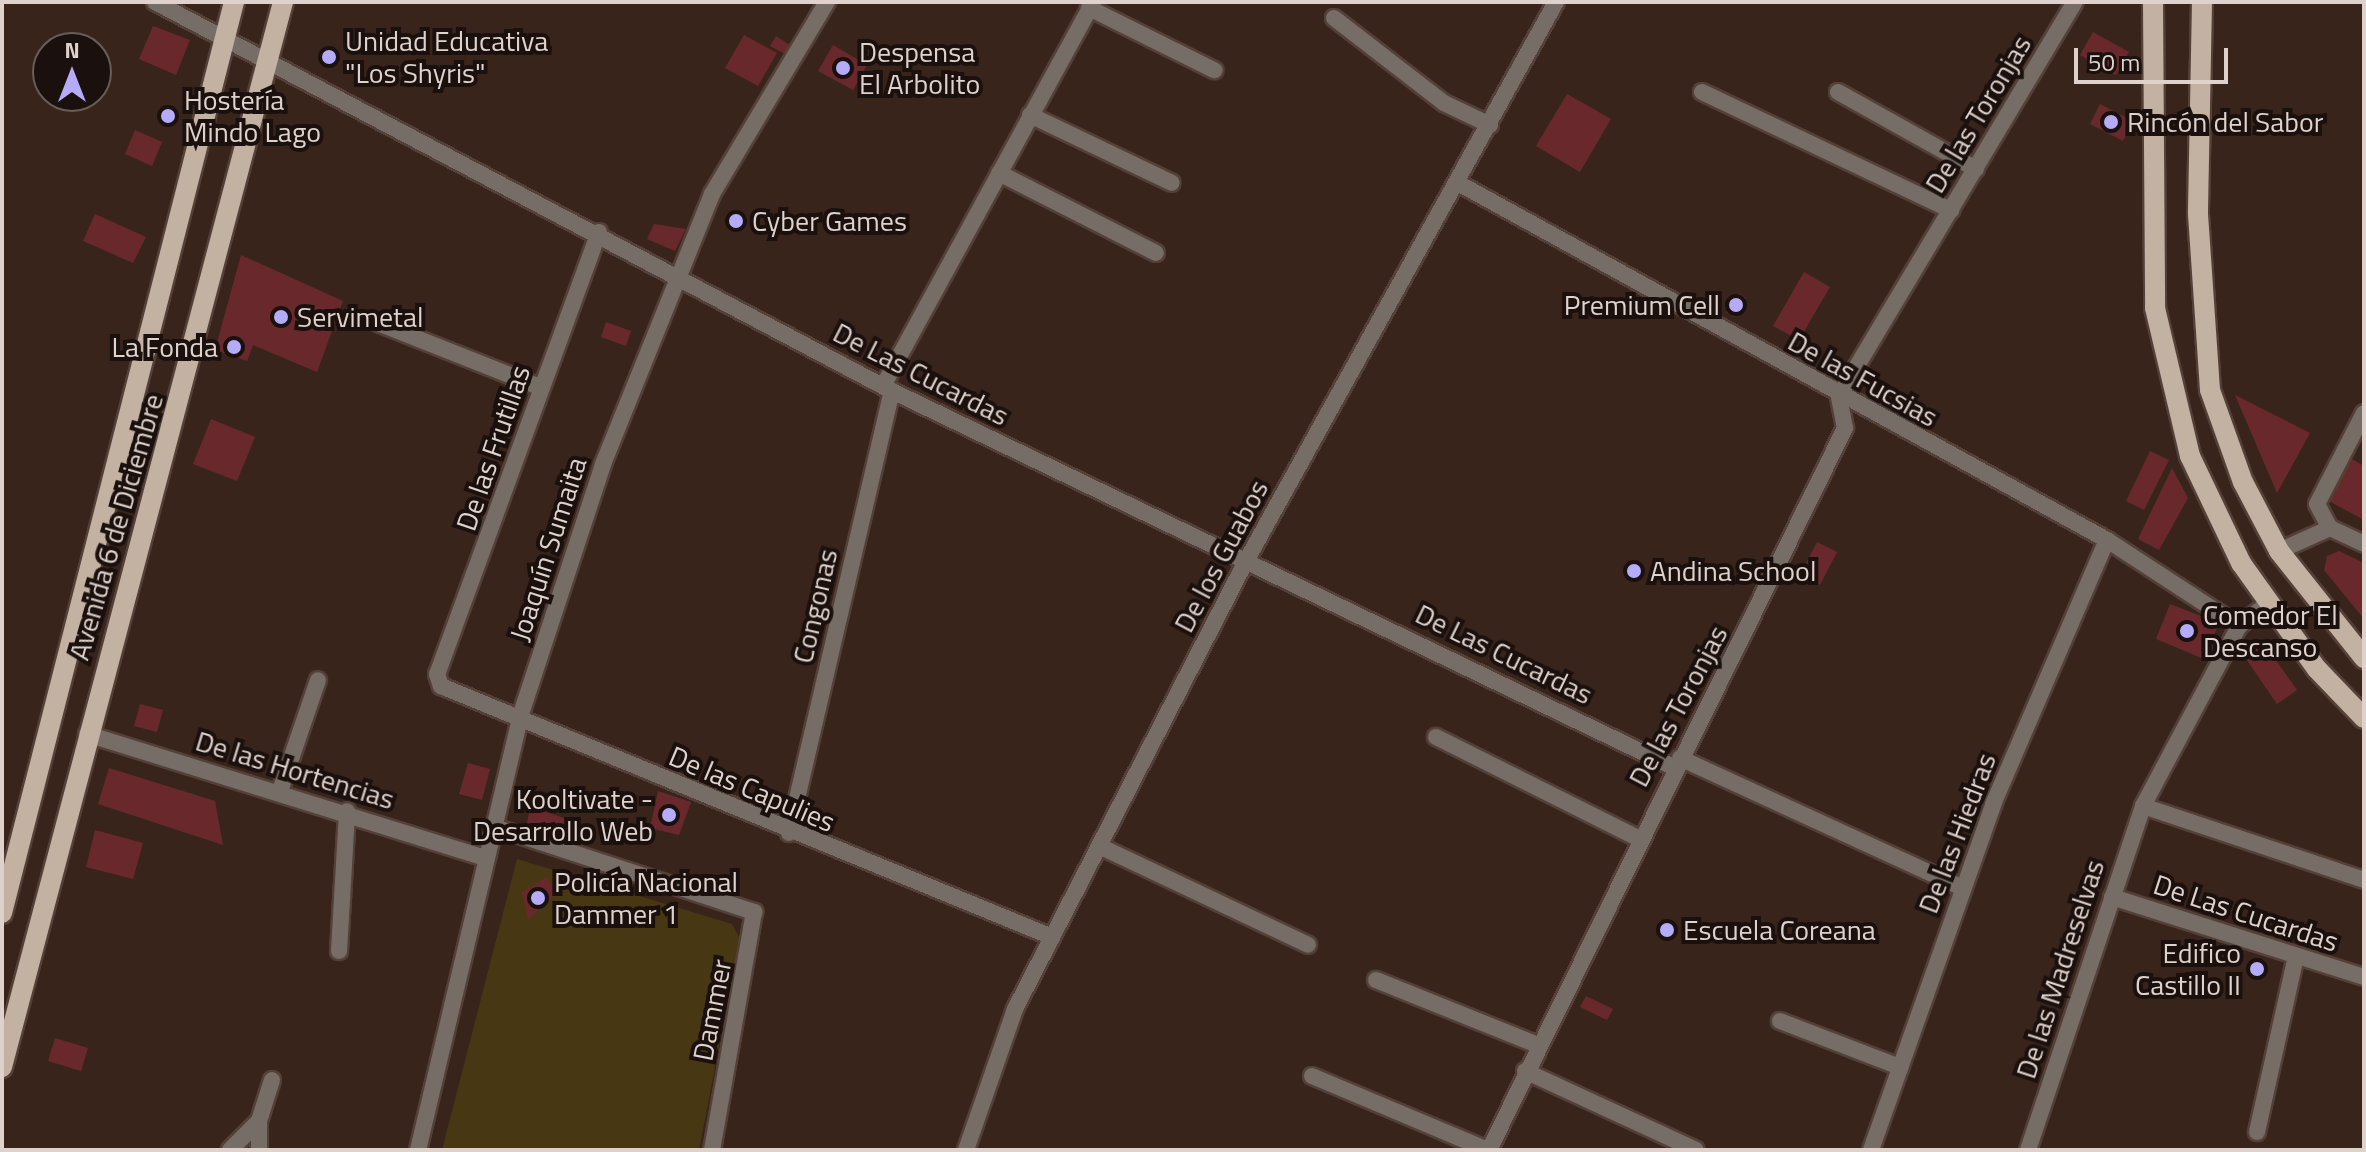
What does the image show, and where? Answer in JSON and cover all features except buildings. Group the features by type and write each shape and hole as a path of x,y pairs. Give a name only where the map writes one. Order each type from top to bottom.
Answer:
{"main road":[{"name":"Avenida 6 de Diciembre","path":"2,913 223,35 234,2"},
{"name":"Avenida 6 de Diciembre","path":"2,1067 87,734 283,2"},
{"path":"2153,2 2155,308 2190,456 2241,563 2364,718"},
{"path":"2202,2 2198,214 2208,375 2243,482 2279,551 2364,658"}],"street":[{"name":"De Las Cucardas","path":"155,2 599,232 887,388 1245,563 1462,660 1678,763 1963,888"},
{"name":"Joaquín Sumaita","path":"418,1150 520,717 603,464 677,274 754,114 827,2"},
{"name":"De los Guabos","path":"966,1150 997,1050 1052,937 1245,563 1556,2"},
{"name":"De las Toronjas","path":"1488,1150 1638,838 1845,428 1839,396 2075,2"},
{"path":"1091,5 1214,70"},
{"name":"Congonas","path":"789,833 887,388 1091,5"},
{"path":"1334,18 1444,103 1490,125"},
{"path":"1702,92 1951,210"},
{"path":"1838,92 1976,169"},
{"path":"1030,115 1172,183"},
{"path":"999,173 1156,253"},
{"name":"De las Fucsias","path":"1458,183 1839,396 2107,540 2239,626"},
{"name":"De las Frutillas","path":"437,680 540,387 599,232"},
{"path":"378,323 540,387"},
{"path":"2364,413 2318,496 2330,528 2364,544"},
{"path":"2279,551 2330,528"},
{"name":"De las Hiedras","path":"1871,1150 1963,888 2107,540"},
{"path":"2239,626 2270,602"},
{"name":"De las Madreselvas","path":"2028,1150 2143,806 2239,626"},
{"path":"280,791 318,680"},
{"name":"De las Capulies","path":"437,680 789,833 1052,937"},
{"name":"De las Hortencias","path":"87,734 347,811 486,858"},
{"path":"1436,737 1638,838"},
{"path":"2143,806 2364,880"},
{"path":"339,951 347,811"},
{"name":"Dammer","path":"494,827 754,912 712,1150"},
{"path":"1099,846 1308,945"},
{"name":"De Las Cucardas","path":"2112,897 2364,977"},
{"path":"2257,1132 2296,956"},
{"path":"1376,980 1538,1045"},
{"path":"1780,1021 1900,1067"},
{"path":"1525,1071 1696,1150"},
{"path":"1312,1076 1488,1150"},
{"path":"259,1150 259,1121 272,1080"},
{"path":"230,1150 259,1121"}],"shaded area":[{"path":"517,859 732,924 740,939 699,1150 442,1150"}],"place":[{"name":"Unidad Educativa \"Los Shyris\"","path":"329,57"},
{"name":"Despensa El Arbolito","path":"843,68"},
{"name":"Hostería Mindo Lago","path":"168,116"},
{"name":"Rincón del Sabor","path":"2111,122"},
{"name":"Cyber Games","path":"736,221"},
{"name":"Premium Cell","path":"1736,305"},
{"name":"Servimetal","path":"281,317"},
{"name":"La Fonda","path":"234,347"},
{"name":"Andina School","path":"1634,571"},
{"name":"Comedor El Descanso","path":"2187,631"},
{"name":"Kooltivate - Desarrollo Web","path":"669,815"},
{"name":"Policía Nacional Dammer 1","path":"538,898"},
{"name":"Escuela Coreana","path":"1667,930"},
{"name":"Edifico Castillo II","path":"2257,969"}]}
